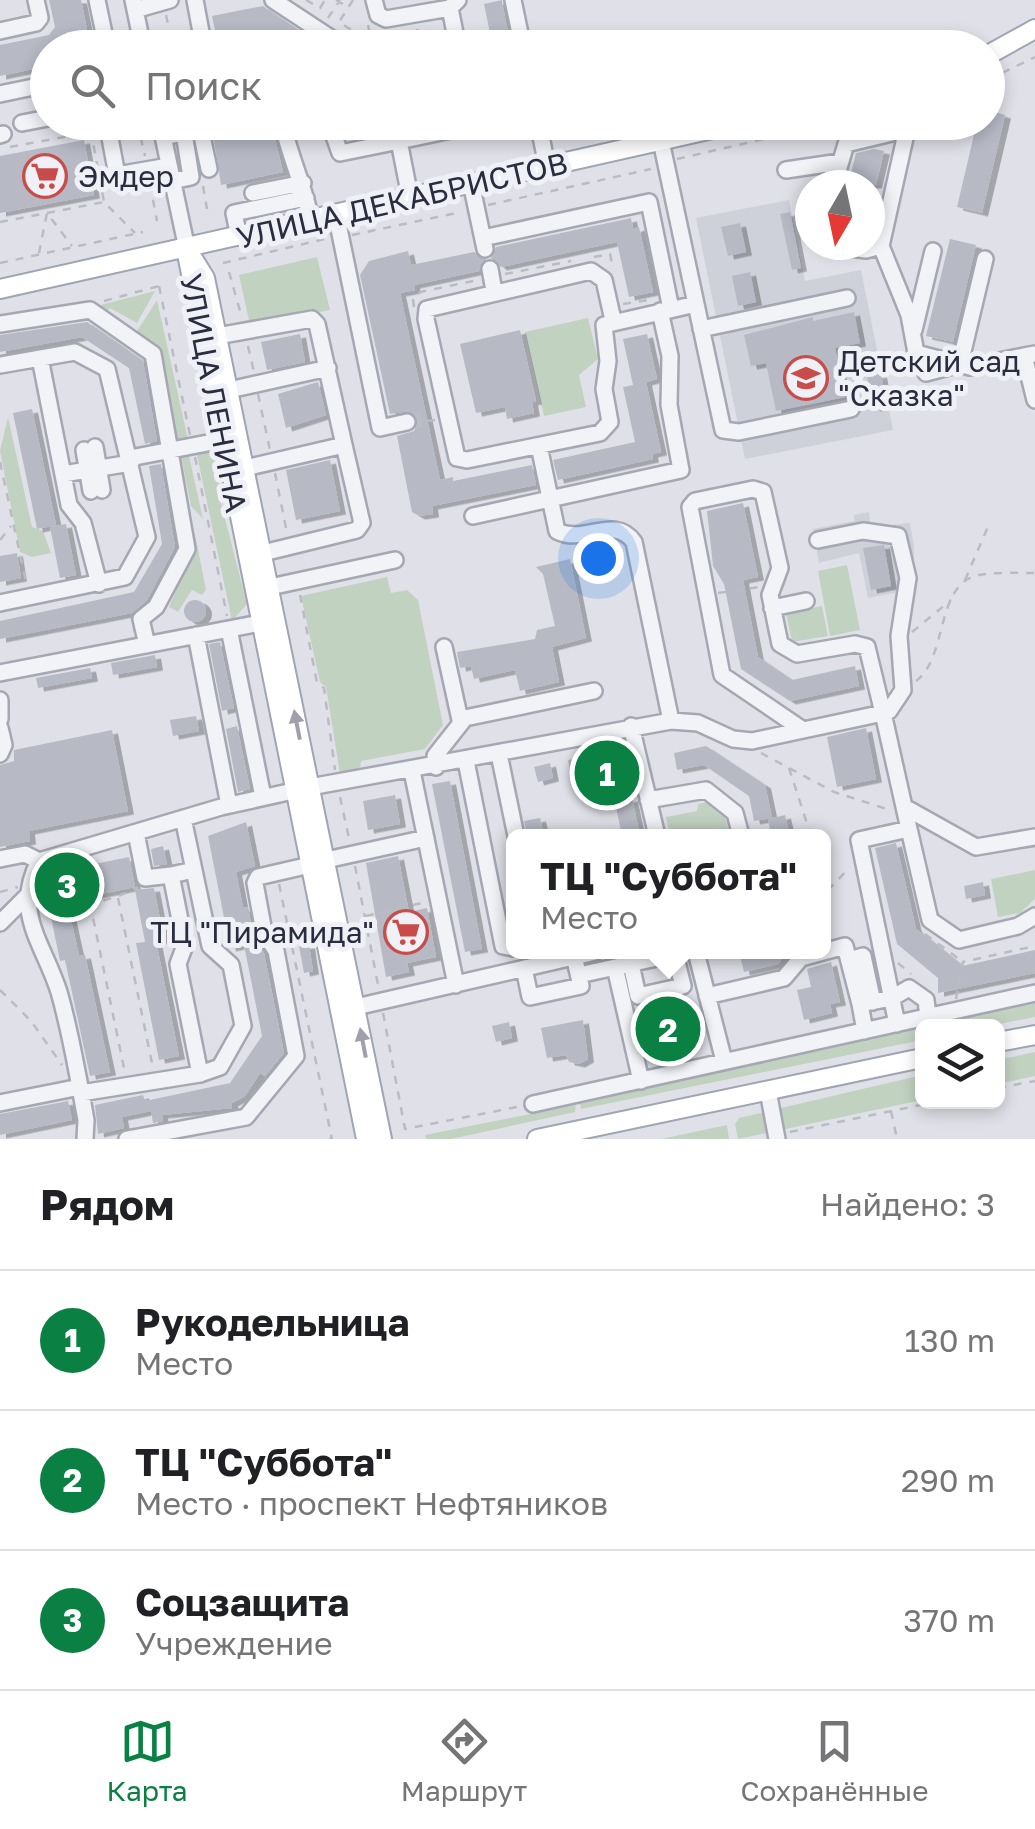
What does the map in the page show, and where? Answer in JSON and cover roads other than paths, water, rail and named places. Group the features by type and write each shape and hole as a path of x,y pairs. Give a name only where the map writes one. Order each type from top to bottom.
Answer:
{"main road":[{"path":"1005,46 1035,30"},
{"name":"УЛИЦА ДЕКАБРИСТОВ","path":"0,289 669,140"},
{"name":"УЛИЦА ЛЕНИНА","path":"187,248 205,278 229,390 263,553 260,622 302,789"},
{"name":"УЛИЦА ЛЕНИНА","path":"187,248 222,440 262,588 311,833 356,1007 382,1139"},
{"name":"УЛИЦА ЛЕНИНА","path":"318,862 366,1139"},
{"path":"1005,1040 1035,1034"},
{"path":"536,1139 915,1060"}],"street":[{"path":"0,31 36,24 40,18 36,0"},
{"path":"97,0 103,30"},
{"path":"195,0 201,30"},
{"path":"273,0 319,30"},
{"path":"374,0 378,15 386,19 454,4 456,30"},
{"path":"513,0 519,30"},
{"path":"140,30 134,5 171,2"},
{"path":"0,94 30,88"},
{"path":"22,123 30,121"},
{"path":"110,140 117,176 147,170 191,177 185,140"},
{"path":"163,140 187,248"},
{"path":"203,140 209,169"},
{"path":"286,140 291,165 305,190 311,220"},
{"path":"336,140 340,152 405,140"},
{"path":"542,140 547,166"},
{"path":"838,170 843,147 855,140"},
{"path":"885,232 910,140"},
{"path":"400,141 410,198"},
{"path":"661,142 722,430 739,432 850,409"},
{"path":"786,170 840,162"},
{"path":"471,184 484,243 648,202 666,310 670,405 681,470 473,516"},
{"path":"253,193 305,190"},
{"path":"240,237 234,214 305,190"},
{"path":"336,214 380,428 407,422"},
{"path":"885,251 916,353 926,372 1030,355 1035,400"},
{"path":"913,334 933,252"},
{"path":"960,364 986,259"},
{"path":"490,269 494,291"},
{"path":"613,320 604,280 592,271 427,309 434,418 457,458 468,460 539,446 607,428 608,361 603,329 613,320 696,304"},
{"path":"701,328 846,298"},
{"path":"0,324 90,310 154,354 188,549 156,606 141,619 146,645"},
{"path":"217,336 312,320 317,324 362,523 358,530 263,553"},
{"path":"0,365 75,352 107,370 113,453 146,544 126,578 0,602"},
{"path":"40,358 68,505 83,523 99,584"},
{"path":"229,390 328,368"},
{"path":"63,474 98,468 113,453 170,450 222,440"},
{"path":"245,468 344,445"},
{"path":"539,446 553,523 568,537 615,528 626,531 634,542 671,722"},
{"path":"98,468 113,453"},
{"path":"98,468 102,490"},
{"path":"803,730 722,675 689,511 694,501 753,489 763,492 780,568 770,590 772,608 780,644 791,654 855,644 866,647 908,808 909,829 930,920 959,940 1018,926 1035,916"},
{"path":"0,859 25,854 39,861 263,797 466,761 632,726 698,723 742,741 883,713 892,709 903,690 899,636 908,578 898,536 862,530 818,540"},
{"path":"262,588 395,560"},
{"path":"772,608 806,601"},
{"path":"0,673 260,622"},
{"path":"229,629 263,797"},
{"path":"196,636 229,805"},
{"path":"444,647 460,720"},
{"path":"436,766 436,756 460,720 594,691"},
{"path":"0,700 0,719"},
{"path":"632,726 655,829"},
{"path":"0,728 4,745 0,754"},
{"path":"500,754 515,829"},
{"path":"466,761 502,946 506,947"},
{"path":"412,771 456,985"},
{"path":"648,800 706,790 735,812 739,829"},
{"path":"908,808 976,847 1035,837"},
{"path":"0,1103 80,1086 200,1074 220,1067 242,1026 231,965 210,946 183,818"},
{"path":"897,1024 858,840 909,829"},
{"path":"136,832 145,878 194,870"},
{"path":"127,1139 246,1117 296,1056 276,950 264,932 254,882 276,872 426,838"},
{"path":"0,923 28,890 39,861"},
{"path":"171,875 184,945 178,964 200,1074"},
{"path":"28,890 40,955 58,991 80,1086 85,1139"},
{"path":"831,950 845,946 848,960 863,956 865,1031"},
{"path":"356,1007 524,968 539,959"},
{"path":"524,968 530,997 581,986 575,959"},
{"path":"579,976 649,959"},
{"path":"623,965 638,996 682,986 680,959"},
{"path":"698,959 724,1061"},
{"path":"707,996 784,978 799,959"},
{"path":"623,965 641,1082"},
{"path":"866,1003 892,998 912,988 926,1000 928,1017"},
{"path":"533,1104 1035,993"},
{"path":"768,1091 777,1137"}],"tunnel":[{"path":"407,422 427,418"}],"place":[{"name":"Эмдер","path":"45,176"},
{"name":"Детский сад \"Сказка\"","path":"806,378"},
{"name":"Рукодельница","path":"607,773"},
{"name":"Соцзащита","path":"67,885"},
{"name":"ТЦ \"Пирамида\"","path":"406,932"},
{"name":"ТЦ \"Суббота\"","path":"668,1029"}]}
